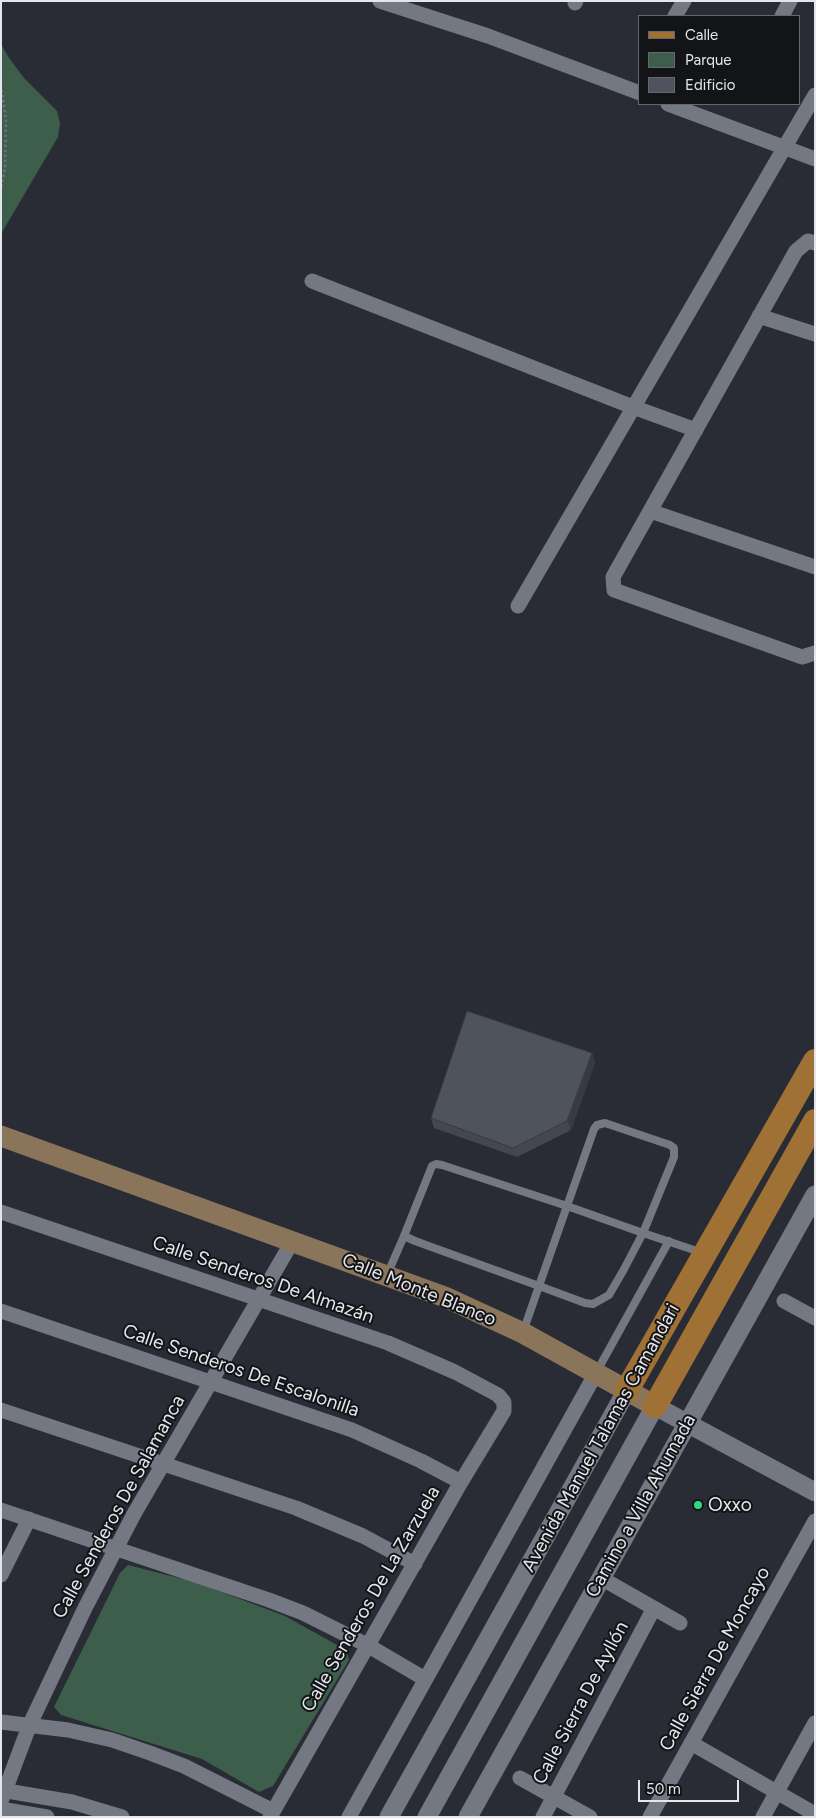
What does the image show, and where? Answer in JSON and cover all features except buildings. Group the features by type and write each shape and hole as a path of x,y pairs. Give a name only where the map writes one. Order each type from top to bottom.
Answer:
{"main road":[{"name":"Avenida Manuel Talamas Camandari","path":"627,1390 815,1061"},
{"name":"Avenida Manuel Talamas Camandari","path":"655,1406 815,1121"},
{"name":"Calle Monte Blanco","path":"1,1136 445,1297 522,1333 655,1406"}],"street":[{"path":"380,1 488,36 638,92"},
{"path":"677,15 684,1"},
{"path":"783,15 790,1"},
{"path":"518,606 815,95"},
{"path":"671,105 815,159"},
{"path":"815,243 808,241 796,251 613,577 614,590 802,657 815,653"},
{"path":"312,281 696,430"},
{"path":"759,316 815,334"},
{"path":"650,511 815,566"},
{"name":"Camino a Villa Ahumada","path":"468,1817 815,1195"},
{"name":"Calle Senderos De Almazán","path":"1,1212 388,1343 422,1357 498,1395 504,1402"},
{"name":"Calle Senderos De Salamanca","path":"2,1794 30,1724 85,1608 116,1548 292,1242"},
{"path":"784,1301 815,1318"},
{"name":"Calle Senderos De Escalonilla","path":"1,1311 352,1430 422,1460 461,1482"},
{"path":"349,1817 596,1373"},
{"name":"Avenida Manuel Talamas Camandari","path":"389,1817 627,1390"},
{"name":"Calle Senderos De La Zarzuela","path":"272,1814 461,1482 504,1412 504,1402"},
{"name":"Calle Monte Blanco","path":"655,1406 815,1492"},
{"name":"Avenida Manuel Talamas Camandari","path":"427,1817 655,1406"},
{"path":"1,1410 330,1522 363,1536 415,1564"},
{"path":"1,1510 286,1606 332,1626 425,1679"},
{"path":"1,1574 29,1519"},
{"name":"Calle Sierra De Moncayo","path":"650,1817 815,1521"},
{"path":"601,1578 680,1623"},
{"name":"Calle Sierra De Ayllón","path":"543,1817 654,1608"},
{"path":"1,1722 68,1730 150,1752 184,1766 272,1814"},
{"path":"763,1817 815,1723"},
{"path":"691,1743 815,1814"},
{"path":"520,1778 590,1817"},
{"path":"2,1794 72,1802 122,1817"},
{"path":"1,1809 47,1817"}],"lane":[{"path":"404,1236 539,1286 585,1303 593,1304 609,1295 643,1232 675,1152 670,1145 605,1122 597,1125 594,1129 539,1286 522,1333"},
{"path":"387,1275 429,1169 436,1164 567,1206 705,1254"},
{"path":"596,1373 669,1242"}],"path":[{"path":"1,85 6,120 6,138 5,169 1,188"}],"green space":[{"path":"1,44 24,78 57,111 60,123 58,137 1,234"},
{"path":"128,1565 195,1582 285,1616 346,1650 349,1660 273,1786 259,1792 202,1759 61,1715 54,1707 120,1573"}],"place":[{"name":"Oxxo","path":"698,1505"}]}
